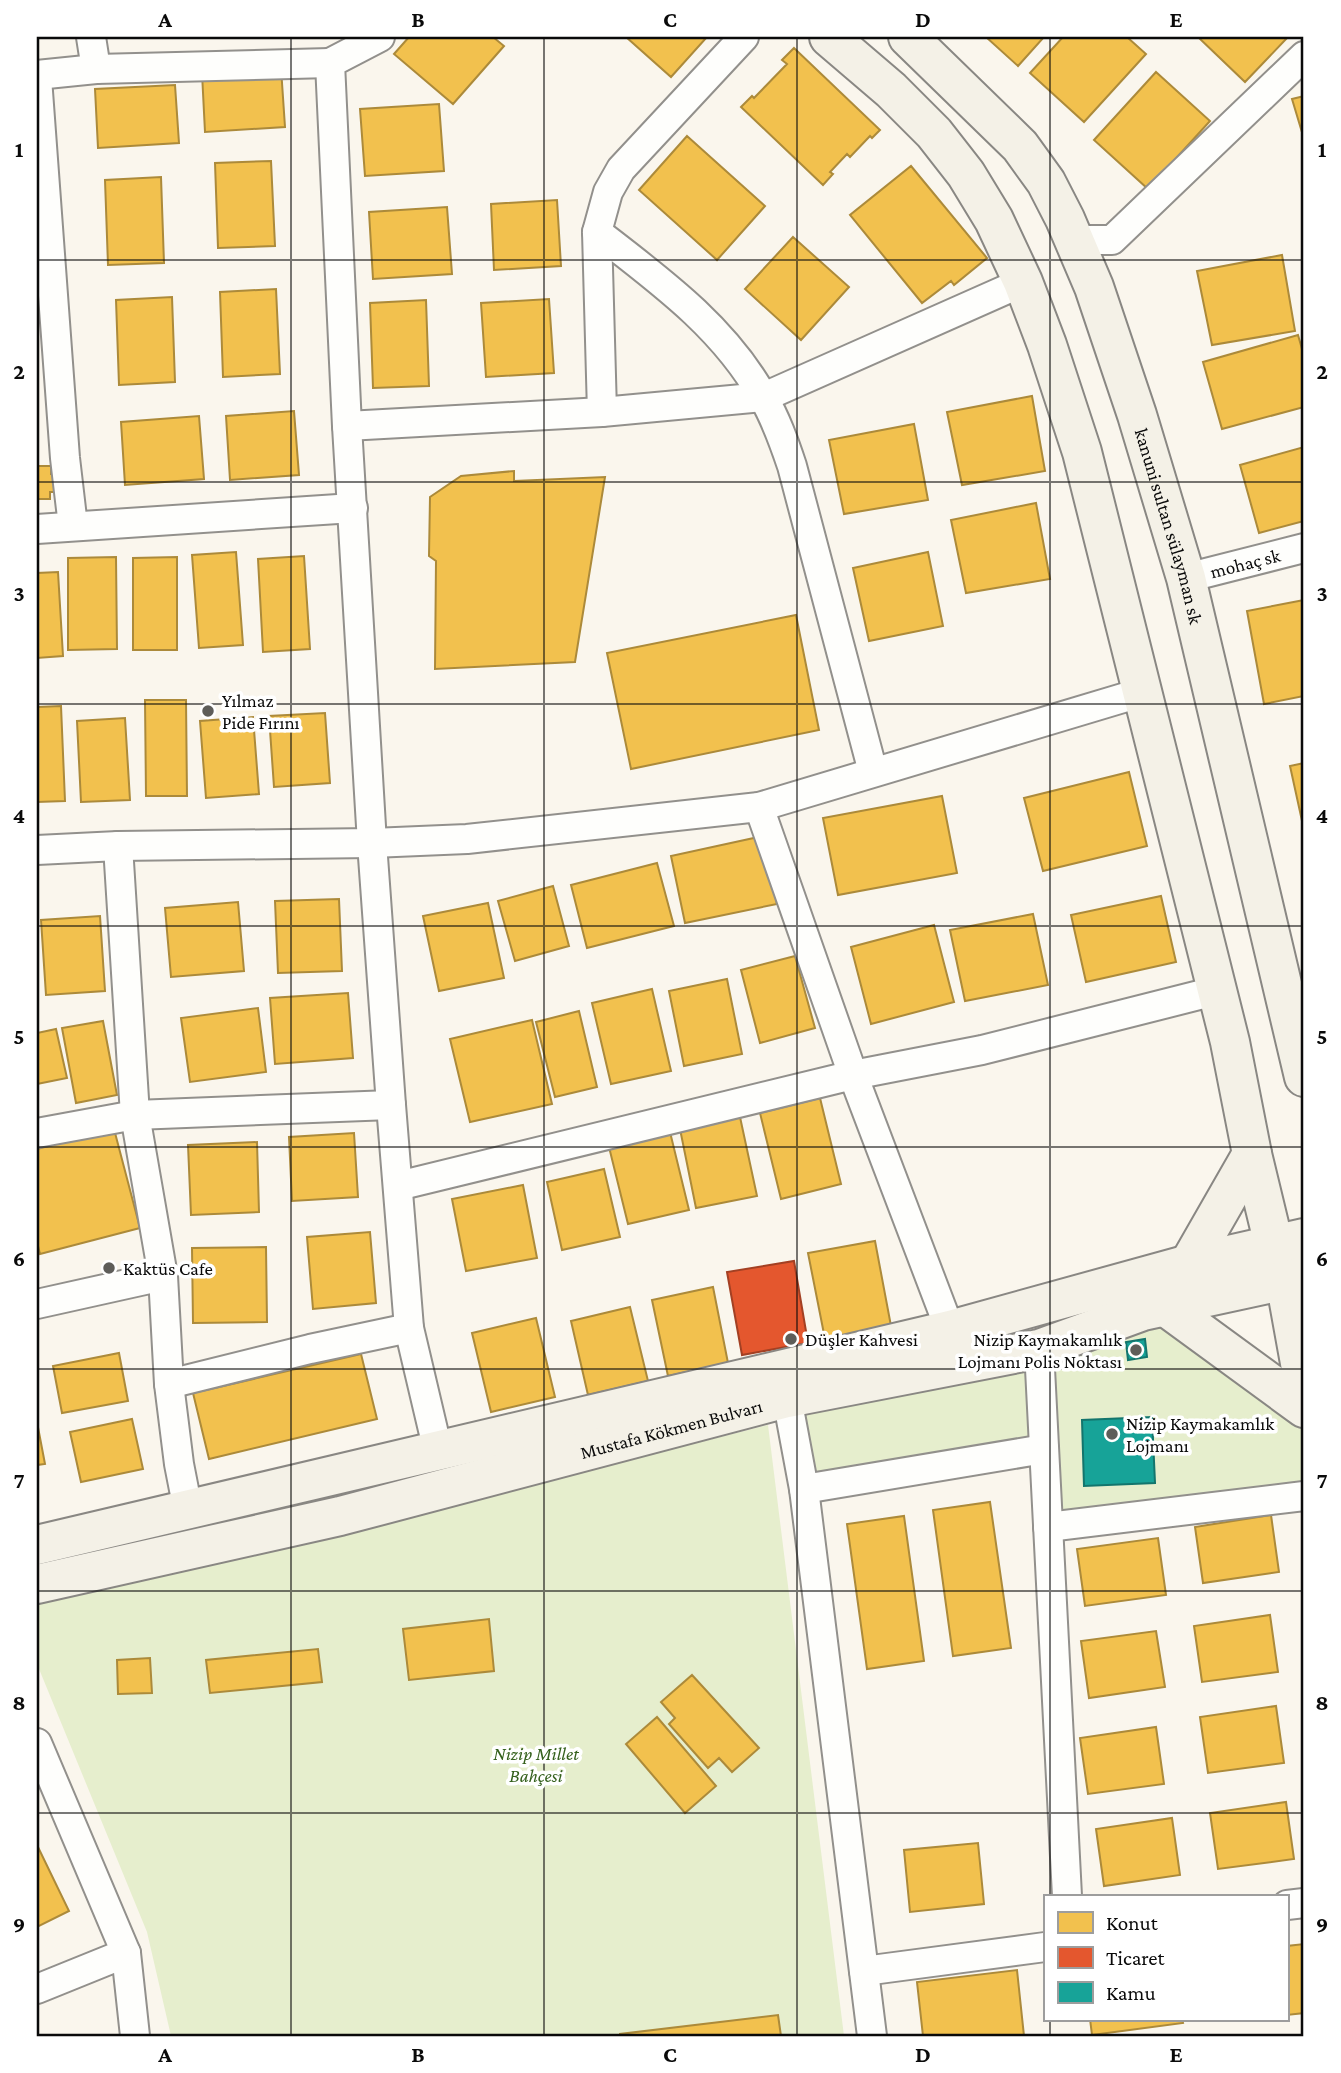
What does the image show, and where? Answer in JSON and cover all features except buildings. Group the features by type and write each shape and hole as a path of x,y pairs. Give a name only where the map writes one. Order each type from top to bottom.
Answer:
{"main road":[{"path":"829,37 891,90 934,133 966,174 994,220 1023,282 1047,345 1082,452 1143,692 1230,1042 1252,1154 1289,1241 1295,1278 1304,1385"},
{"name":"kanuni sultan sülayman sk","path":"908,37 1020,146 1046,182 1094,287 1133,402 1186,578 1304,1077"},
{"path":"1189,1264 1252,1154"},
{"name":"Mustafa Kökmen Bulvarı","path":"37,1545 950,1331 1189,1264 1289,1241"},
{"name":"Mustafa Kökmen Bulvarı","path":"37,1584 340,1516 787,1398 1039,1349 1143,1311 1295,1278"},
{"path":"1166,1307 1304,1408"}],"street":[{"path":"91,37 96,69"},
{"path":"73,526 65,458 37,76 96,69 330,63 380,37"},
{"path":"602,412 597,232 608,192 621,169 744,37"},
{"path":"1073,240 1112,240 1304,56"},
{"path":"330,63 347,426 391,1105 409,1328 438,1451"},
{"path":"597,232 673,291 709,326 740,361 764,397 792,466 873,772"},
{"path":"347,426 602,412 764,397 1023,282"},
{"path":"37,529 353,508"},
{"name":"mohaç sk","path":"1186,578 1304,548"},
{"path":"37,850 467,839 759,807 1143,692"},
{"path":"759,807 853,1075 950,1331"},
{"path":"118,846 135,1115 163,1276 169,1384 178,1464 188,1510"},
{"path":"398,1186 853,1075 982,1050 1216,991"},
{"path":"37,1133 135,1115 391,1105"},
{"path":"37,1304 163,1276"},
{"path":"169,1384 409,1328"},
{"path":"1039,1349 1067,1895"},
{"path":"787,1398 804,1489 872,2036"},
{"path":"804,1489 1044,1449"},
{"path":"1048,1527 1304,1496"},
{"path":"37,1743 125,1953 135,2036"},
{"path":"864,1972 1044,1947"},
{"path":"37,1989 125,1953"}],"green space":[{"path":"1143,1311 1304,1408 1304,1496 1048,1527 1044,1450 804,1489 787,1398"},
{"name":"Nizip Millet Bahçesi","path":"768,1425 844,2036 171,2036 147,1932 37,1664 37,1604 345,1531"}],"place":[{"name":"Yılmaz Pide Fırını","path":"208,711"},
{"name":"Kaktüs Cafe","path":"109,1268"},
{"name":"Düşler Kahvesi","path":"791,1339"},
{"name":"Nizip Kaymakamlık Lojmanı Polis Noktası","path":"1136,1350"},
{"name":"Nizip Kaymakamlık Lojmanı","path":"1112,1434"}]}
